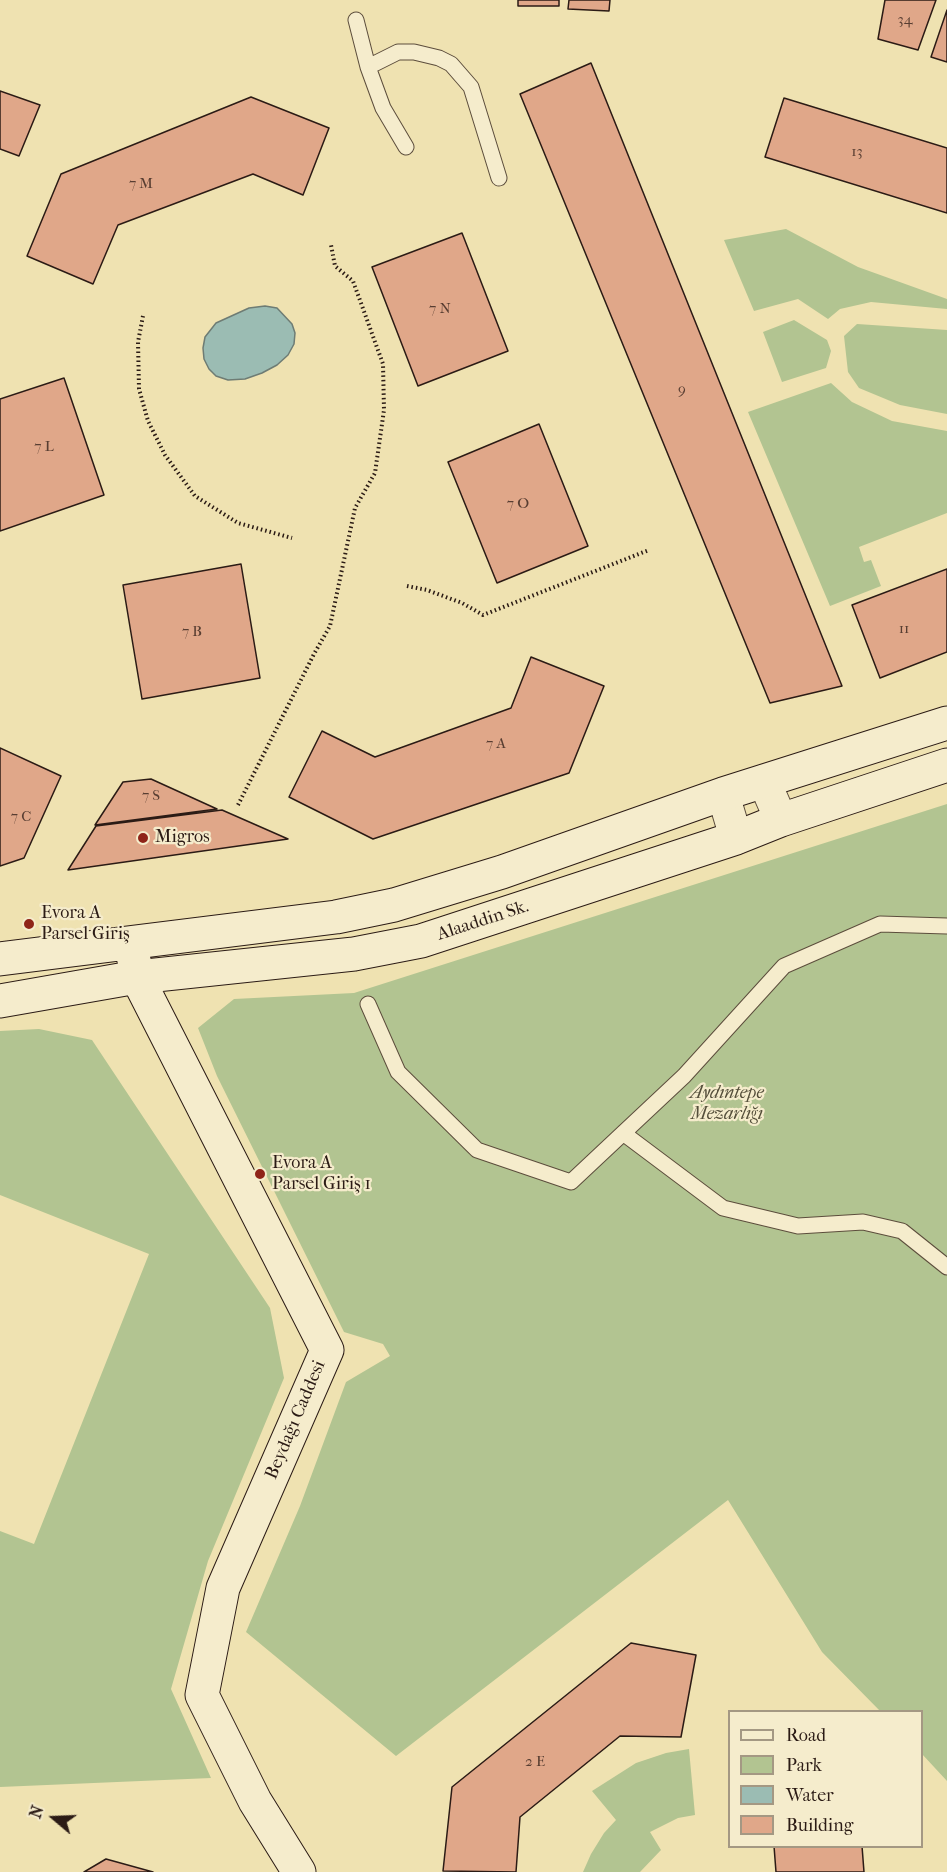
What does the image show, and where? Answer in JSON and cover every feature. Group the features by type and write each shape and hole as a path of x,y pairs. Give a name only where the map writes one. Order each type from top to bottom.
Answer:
{"street":[{"path":"0,959 336,917 394,905 502,872 723,794 947,723"},
{"name":"Alaaddin Sk.","path":"0,1001 137,977 354,954 421,941 736,838 781,820 947,765"},
{"path":"764,782 781,820"},
{"path":"723,794 736,838"},
{"path":"131,944 137,977"},
{"name":"Beydağı Caddesi","path":"137,977 327,1350 224,1588 202,1695 255,1801 299,1872"}],"lane":[{"path":"356,20 368,67 383,108 406,147"},
{"path":"368,67 398,52 414,52 452,64 471,87 499,178"},
{"path":"368,1004 398,1072 477,1150 571,1182 684,1076 784,966 880,924 947,926"},
{"path":"623,1132 723,1209 798,1226 863,1222 902,1231 947,1267"}],"path":[{"path":"238,805 330,626 355,508 375,473 384,410 383,364 353,281 335,266 332,245"},
{"path":"143,316 138,342 139,389 148,421 165,454 195,496 238,523 292,538"},
{"path":"407,586 427,590 462,603 483,615 649,550"}],"green space":[{"path":"786,229 858,267 947,299 947,309 871,302 840,309 828,319 798,299 754,311 724,240"},
{"path":"794,320 827,340 831,351 826,368 782,382 763,332"},
{"path":"857,324 947,330 947,414 900,405 859,388 848,372 844,336"},
{"path":"831,383 852,402 892,421 947,431 947,513 859,547 864,562 871,560 881,586 830,606 748,412"},
{"name":"Aydıntepe Mezarlığı","path":"947,804 947,1781 923,1755 923,1710 879,1710 822,1652 728,1500 396,1756 246,1632 300,1506 346,1382 390,1356 383,1344 344,1332 217,1076 198,1028 234,999 354,993"},
{"path":"39,1029 92,1040 270,1308 284,1378 208,1561 171,1689 211,1778 0,1787 0,1531 34,1544 149,1254 0,1195 0,1031"},
{"path":"689,1749 695,1815 678,1818 650,1832 661,1850 640,1872 583,1872 604,1833 616,1820 592,1791 636,1763 666,1753"}],"water":[{"path":"265,306 277,308 292,324 295,333 294,344 288,355 277,365 245,379 228,380 216,376 204,359 205,337 216,323 249,308"}],"building":[{"path":"518,0 559,0 559,6 518,6"},
{"path":"569,0 610,0 609,11 568,9"},
{"path":"885,0 936,0 918,50 878,39"},
{"path":"947,10 947,62 931,57"},
{"path":"591,63 842,686 770,703 520,94"},
{"path":"0,91 40,105 19,156 0,149"},
{"path":"251,97 329,128 303,195 253,174 118,225 93,284 27,256 61,174"},
{"path":"784,98 947,148 947,213 765,157"},
{"path":"462,233 508,351 418,386 372,267"},
{"path":"64,378 104,495 0,531 0,399"},
{"path":"539,424 588,546 497,583 448,462"},
{"path":"241,564 260,678 142,699 123,585"},
{"path":"947,569 947,652 880,678 852,605"},
{"path":"531,657 604,686 569,773 373,839 289,797 322,731 375,757 511,708"},
{"path":"0,748 61,776 24,858 0,866"},
{"path":"151,779 217,809 95,825 123,782"},
{"path":"222,810 288,839 68,870 96,826"},
{"path":"631,1643 696,1655 681,1737 620,1736 520,1817 516,1872 443,1871 452,1787"},
{"path":"774,1848 862,1848 864,1872 776,1872"},
{"path":"106,1859 153,1872 84,1872"}],"place":[{"name":"Migros","path":"143,838"},
{"name":"Evora A Parsel Giriş","path":"29,924"},
{"name":"Evora A Parsel Giriş 1","path":"260,1174"}]}
